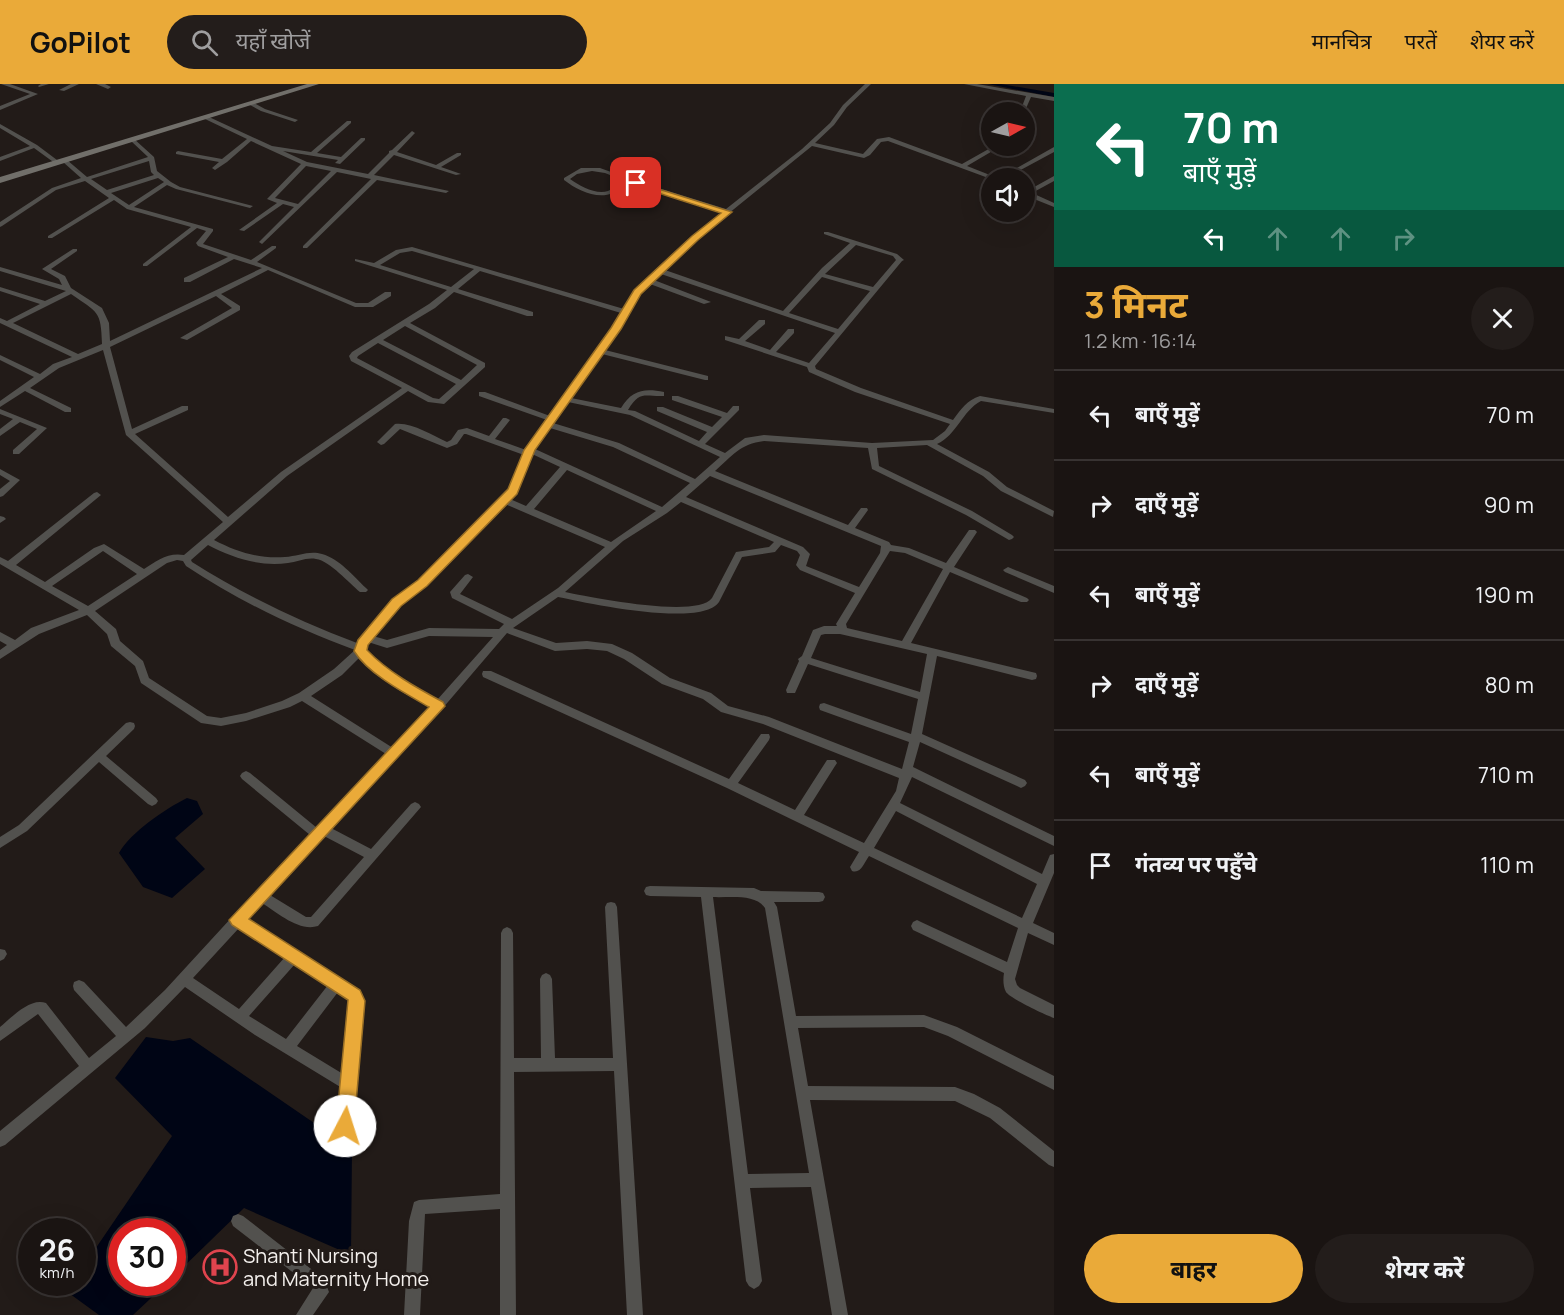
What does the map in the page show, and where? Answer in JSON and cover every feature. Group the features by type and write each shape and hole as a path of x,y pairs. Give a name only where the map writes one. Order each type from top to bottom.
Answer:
{"street":[{"path":"0,108 35,94 4,84"},
{"path":"62,90 76,84"},
{"path":"99,84 108,87"},
{"path":"0,180 315,84"},
{"path":"97,495 5,563 88,611 112,632 115,643 139,664 146,680 205,720 221,722 246,717 269,711 303,696 338,672 360,649 366,638 396,602 422,583 504,500 517,484 529,452 601,351 637,292 695,238 811,144 868,84"},
{"path":"967,84 1054,99"},
{"path":"1027,102 1029,95"},
{"path":"252,104 295,120"},
{"path":"207,118 304,164 446,191"},
{"path":"313,153 349,122"},
{"path":"0,126 62,162 129,208 140,213 211,230 200,244 268,268 358,306 370,305 388,294"},
{"path":"305,247 372,177 391,152 412,133"},
{"path":"811,144 862,156 868,154 879,140 886,138 981,173"},
{"path":"262,242 363,139"},
{"path":"134,140 152,158 153,172 167,183 185,190 250,206"},
{"path":"215,168 250,140"},
{"path":"0,159 35,146"},
{"path":"266,147 343,159"},
{"path":"1020,168 1054,149"},
{"path":"391,152 458,174"},
{"path":"178,153 225,161"},
{"path":"436,167 459,154"},
{"path":"963,166 981,156"},
{"path":"0,225 54,189 152,158"},
{"path":"299,206 270,199 304,164"},
{"path":"633,183 624,183 603,194 566,179 581,170 592,168 728,212"},
{"path":"105,193 159,175"},
{"path":"1035,189 1052,182"},
{"path":"129,208 167,183"},
{"path":"1035,196 1054,205"},
{"path":"50,237 113,198"},
{"path":"242,230 281,202"},
{"path":"0,213 14,216"},
{"path":"145,265 196,225"},
{"path":"812,366 900,260 895,255 826,233"},
{"path":"784,314 855,242"},
{"path":"252,262 274,247"},
{"path":"375,265 398,251 409,249 625,312"},
{"path":"75,250 46,269 62,278 70,290 102,315 106,331 106,346 129,434 228,522"},
{"path":"187,280 235,256"},
{"path":"357,260 530,314"},
{"path":"0,405 40,377 78,357 106,346 268,268"},
{"path":"404,323 481,363 482,367 444,400 438,402 353,357 480,268"},
{"path":"0,269 70,290"},
{"path":"660,271 839,332"},
{"path":"821,275 875,290"},
{"path":"650,281 707,302"},
{"path":"0,289 46,304"},
{"path":"0,327 70,290"},
{"path":"184,338 237,308 217,294"},
{"path":"0,320 78,357"},
{"path":"740,342 762,322"},
{"path":"771,352 790,331"},
{"path":"728,338 812,366"},
{"path":"377,340 462,384"},
{"path":"601,351 705,378"},
{"path":"0,357 40,377"},
{"path":"812,366 812,370 819,375 955,423"},
{"path":"186,559 309,456 408,387"},
{"path":"25,388 68,410"},
{"path":"623,411 628,400 635,394 647,392 661,394"},
{"path":"482,394 616,445 697,483"},
{"path":"675,398 728,416"},
{"path":"0,1140 125,1036 184,979 394,754 507,628 556,593 612,546 664,511 709,472 721,454 754,438 781,438 837,445 872,446 929,443 945,438 962,410 980,398 1054,411"},
{"path":"566,399 642,417 721,454"},
{"path":"129,434 185,408"},
{"path":"700,444 736,408"},
{"path":"660,409 713,431"},
{"path":"0,411 43,428 16,452"},
{"path":"0,433 19,418"},
{"path":"490,440 506,420"},
{"path":"381,442 396,427 400,426 447,445 452,444 465,431 566,465 664,511"},
{"path":"929,443 986,474 1004,489 1053,513"},
{"path":"872,446 875,467 969,513 1009,537"},
{"path":"528,510 566,465"},
{"path":"0,472 16,480 0,494"},
{"path":"709,472 884,542 887,548"},
{"path":"679,498 803,551 805,554 801,565 803,568 860,591"},
{"path":"504,500 612,546"},
{"path":"850,529 864,510"},
{"path":"905,645 948,568 972,532"},
{"path":"207,540 246,558 282,561 317,555 326,559 363,590"},
{"path":"556,593 605,604 634,607 704,608 714,601 739,554 772,550 780,540"},
{"path":"45,586 97,549 104,547 143,573"},
{"path":"887,548 906,550 1024,600"},
{"path":"841,630 841,624 887,548"},
{"path":"0,655 35,631 88,611 143,573 172,557 186,559"},
{"path":"186,559 189,564 245,600 360,649 369,661 407,688 438,706"},
{"path":"1008,570 1054,590"},
{"path":"468,577 455,592 455,596 507,628 555,647 587,645 608,647 628,656 666,681 707,696 724,709 765,720 907,773 1054,841"},
{"path":"366,638 387,644 422,633 507,628"},
{"path":"791,690 803,659 819,631 841,630 1032,676"},
{"path":"0,636 15,645"},
{"path":"856,867 894,805 907,773 933,651"},
{"path":"803,659 924,697"},
{"path":"487,675 731,785 1054,939"},
{"path":"303,696 394,754"},
{"path":"824,707 916,738 1021,783"},
{"path":"0,843 23,828 130,726"},
{"path":"731,785 765,737"},
{"path":"99,756 152,801"},
{"path":"797,816 831,763"},
{"path":"246,776 321,833 372,856"},
{"path":"894,805 1044,881"},
{"path":"261,896 304,922 314,922 416,807"},
{"path":"1054,859 1026,925 1009,979 1011,988 1024,998 1054,1012"},
{"path":"651,891 819,897"},
{"path":"706,892 754,1281"},
{"path":"761,896 771,908 840,1315"},
{"path":"611,907 635,1315"},
{"path":"237,920 351,992 357,1001 345,1126"},
{"path":"917,926 1011,970"},
{"path":"507,933 508,1315"},
{"path":"240,1017 294,956"},
{"path":"184,979 287,1048 349,1085"},
{"path":"546,979 548,1064"},
{"path":"287,1048 337,983"},
{"path":"79,986 125,1036"},
{"path":"0,1035 31,1010 41,1007 88,1067"},
{"path":"790,1022 908,1020 932,1023 991,1050 1054,1083"},
{"path":"508,1065 620,1064"},
{"path":"803,1093 955,1094 972,1100 1010,1124 1054,1160"},
{"path":"743,1181 817,1180"},
{"path":"411,1315 416,1221 419,1207 509,1201"},
{"path":"238,1221 319,1284 321,1293 304,1315"}],"water":[{"path":"187,798 197,801 203,814 175,838 205,869 172,898 143,887 119,853 124,845 149,822"},
{"path":"146,1037 173,1041 190,1038 352,1149 351,1255 244,1208 186,1264 186,1218 116,1218 172,1136 115,1078"},
{"path":"108,1230 108,1296 153,1296 133,1315 99,1315 73,1296 96,1296 96,1248"}],"waterway":[{"path":"991,84 1054,95"}],"place":[{"name":"Shanti Nursing and Maternity Home","path":"220,1267"}],"route":[{"path":"345,1126 357,1001 354,995 237,920 438,706 407,688 369,661 360,651 362,643 396,602 422,583 513,491 530,450 616,329 637,292 695,238 728,212 636,183"}]}
